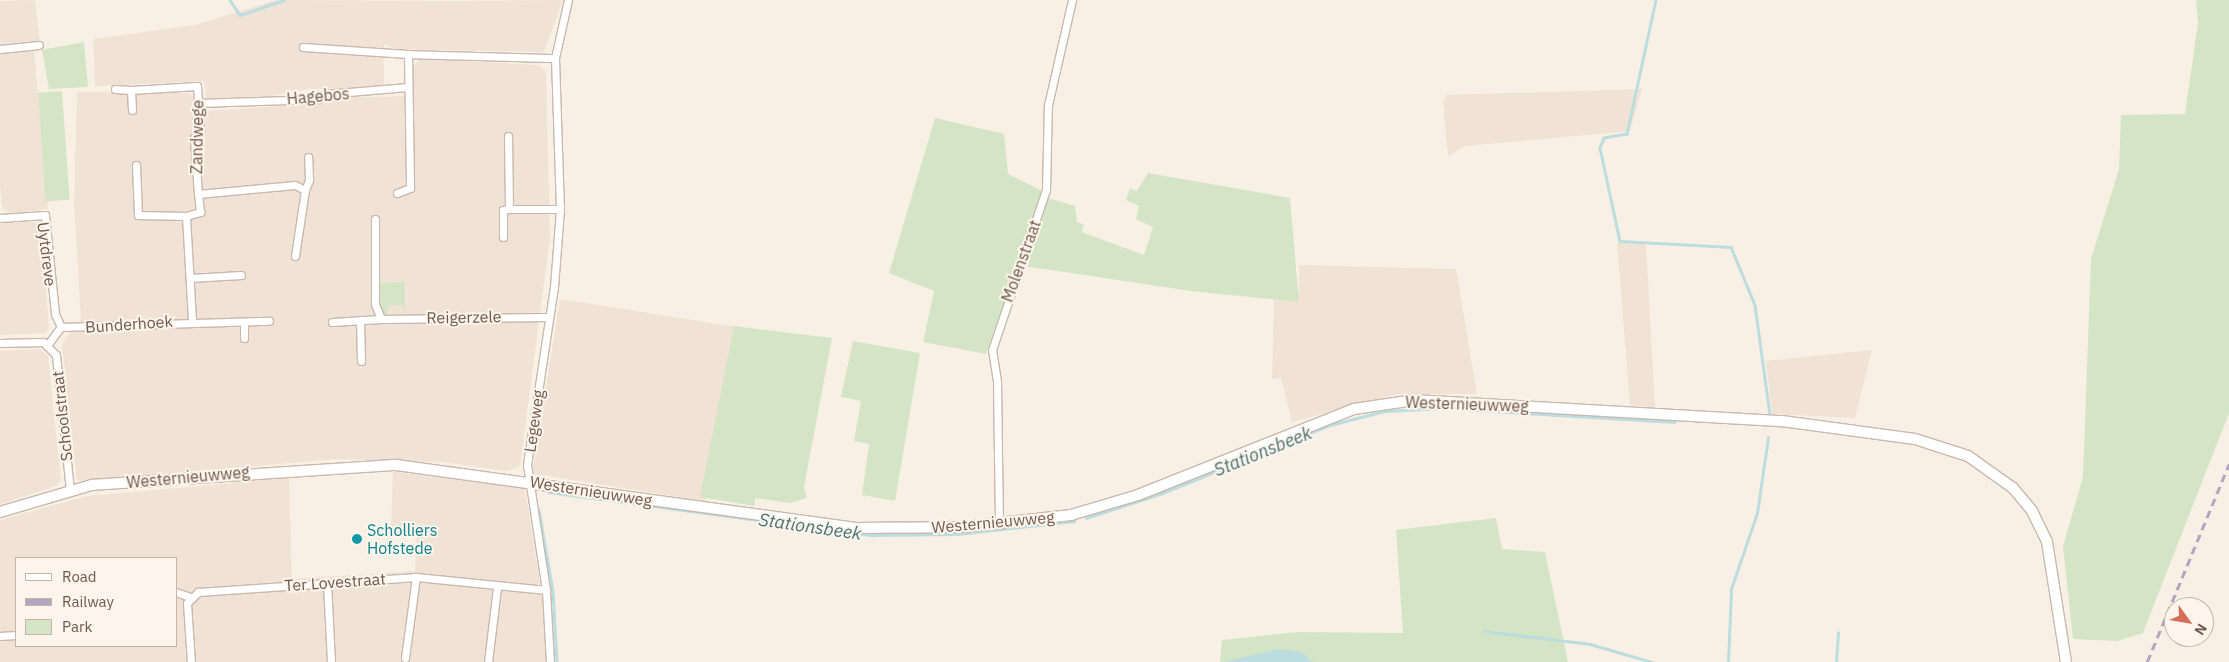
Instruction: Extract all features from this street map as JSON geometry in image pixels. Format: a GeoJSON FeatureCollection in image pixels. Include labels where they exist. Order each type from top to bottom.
{"type":"FeatureCollection","features":[{"type":"Feature","properties":{"kind":"street","name":"Legeweg"},"geometry":{"type":"LineString","coordinates":[[550,662],[546,590],[529,481],[560,209],[555,58],[568,0]]}},
{"type":"Feature","properties":{"kind":"street","name":"Molenstraat"},"geometry":{"type":"LineString","coordinates":[[999,525],[997,381],[992,350],[1046,190],[1048,105],[1072,0]]}},
{"type":"Feature","properties":{"kind":"street"},"geometry":{"type":"LineString","coordinates":[[0,49],[38,45]]}},
{"type":"Feature","properties":{"kind":"street"},"geometry":{"type":"LineString","coordinates":[[303,47],[408,54],[555,58]]}},
{"type":"Feature","properties":{"kind":"street"},"geometry":{"type":"LineString","coordinates":[[398,193],[410,188],[408,54]]}},
{"type":"Feature","properties":{"kind":"street","name":"Zandwege"},"geometry":{"type":"LineString","coordinates":[[115,88],[131,90],[197,86],[200,131],[194,138],[200,212],[186,216]]}},
{"type":"Feature","properties":{"kind":"street","name":"Hagebos"},"geometry":{"type":"LineString","coordinates":[[198,103],[319,99],[325,94],[408,87]]}},
{"type":"Feature","properties":{"kind":"street"},"geometry":{"type":"LineString","coordinates":[[131,90],[132,110]]}},
{"type":"Feature","properties":{"kind":"street"},"geometry":{"type":"LineString","coordinates":[[508,136],[509,209]]}},
{"type":"Feature","properties":{"kind":"street"},"geometry":{"type":"LineString","coordinates":[[296,256],[304,190],[309,180],[308,157]]}},
{"type":"Feature","properties":{"kind":"street"},"geometry":{"type":"LineString","coordinates":[[136,165],[138,215],[186,216]]}},
{"type":"Feature","properties":{"kind":"street","name":"Zandwege"},"geometry":{"type":"LineString","coordinates":[[198,194],[295,186],[304,190]]}},
{"type":"Feature","properties":{"kind":"street"},"geometry":{"type":"LineString","coordinates":[[503,236],[503,210],[560,209]]}},
{"type":"Feature","properties":{"kind":"street","name":"Uytdreve"},"geometry":{"type":"LineString","coordinates":[[0,218],[46,215],[55,314],[63,328]]}},
{"type":"Feature","properties":{"kind":"street","name":"Bunderhoek"},"geometry":{"type":"LineString","coordinates":[[186,216],[192,320]]}},
{"type":"Feature","properties":{"kind":"street"},"geometry":{"type":"LineString","coordinates":[[375,219],[375,304],[381,319]]}},
{"type":"Feature","properties":{"kind":"street"},"geometry":{"type":"LineString","coordinates":[[190,278],[241,275]]}},
{"type":"Feature","properties":{"kind":"street","name":"Reigerzele"},"geometry":{"type":"LineString","coordinates":[[332,322],[381,319],[548,317]]}},
{"type":"Feature","properties":{"kind":"street","name":"Bunderhoek"},"geometry":{"type":"LineString","coordinates":[[63,328],[192,320],[199,325],[269,321]]}},
{"type":"Feature","properties":{"kind":"street"},"geometry":{"type":"LineString","coordinates":[[360,320],[362,361]]}},
{"type":"Feature","properties":{"kind":"street"},"geometry":{"type":"LineString","coordinates":[[244,322],[244,338]]}},
{"type":"Feature","properties":{"kind":"street"},"geometry":{"type":"LineString","coordinates":[[0,343],[48,344],[63,328]]}},
{"type":"Feature","properties":{"kind":"street","name":"Schoolstraat"},"geometry":{"type":"LineString","coordinates":[[48,344],[56,354],[70,490]]}},
{"type":"Feature","properties":{"kind":"street","name":"Westernieuwweg"},"geometry":{"type":"LineString","coordinates":[[0,512],[70,490],[342,465],[396,465],[529,481],[858,528],[999,525],[1071,515],[1138,495],[1297,428],[1354,408],[1414,400],[1855,428],[1968,456],[2013,488],[2032,511],[2047,542],[2066,662]]}},
{"type":"Feature","properties":{"kind":"street"},"geometry":{"type":"LineString","coordinates":[[405,658],[416,577]]}},
{"type":"Feature","properties":{"kind":"street","name":"Ter Lovestraat"},"geometry":{"type":"LineString","coordinates":[[190,597],[198,592],[416,577],[498,588],[546,590]]}},
{"type":"Feature","properties":{"kind":"street"},"geometry":{"type":"LineString","coordinates":[[327,583],[331,662]]}},
{"type":"Feature","properties":{"kind":"street"},"geometry":{"type":"LineString","coordinates":[[488,662],[498,588]]}},
{"type":"Feature","properties":{"kind":"street"},"geometry":{"type":"LineString","coordinates":[[178,593],[190,597],[191,662]]}},
{"type":"Feature","properties":{"kind":"street"},"geometry":{"type":"LineString","coordinates":[[0,636],[15,636]]}},
{"type":"Feature","properties":{"kind":"shaded area"},"geometry":{"type":"Polygon","coordinates":[[[35,0],[40,41],[0,44],[0,1],[35,0]]]}},
{"type":"Feature","properties":{"kind":"shaded area"},"geometry":{"type":"Polygon","coordinates":[[[276,0],[563,0],[544,52],[396,49],[384,44],[384,88],[310,89],[266,97],[206,98],[204,81],[95,86],[93,39],[195,25],[276,0]]]}},
{"type":"Feature","properties":{"kind":"shaded area"},"geometry":{"type":"Polygon","coordinates":[[[34,49],[48,209],[12,214],[2,209],[0,185],[0,52],[34,49]]]}},
{"type":"Feature","properties":{"kind":"shaded area"},"geometry":{"type":"Polygon","coordinates":[[[420,59],[539,65],[546,72],[550,238],[520,466],[507,471],[443,462],[338,459],[77,481],[62,344],[81,319],[74,205],[77,92],[189,93],[207,111],[326,103],[331,98],[414,96],[413,66],[420,59]]]}},
{"type":"Feature","properties":{"kind":"shaded area"},"geometry":{"type":"Polygon","coordinates":[[[1642,89],[1630,131],[1465,146],[1448,156],[1443,101],[1447,95],[1642,89]]]}},
{"type":"Feature","properties":{"kind":"shaded area"},"geometry":{"type":"Polygon","coordinates":[[[35,222],[41,226],[49,328],[46,333],[0,335],[0,223],[35,222]]]}},
{"type":"Feature","properties":{"kind":"shaded area"},"geometry":{"type":"Polygon","coordinates":[[[1617,243],[1646,244],[1655,407],[1630,405],[1617,243]]]}},
{"type":"Feature","properties":{"kind":"shaded area"},"geometry":{"type":"Polygon","coordinates":[[[1299,265],[1456,269],[1477,394],[1397,394],[1292,422],[1281,378],[1272,379],[1274,298],[1299,302],[1299,265]]]}},
{"type":"Feature","properties":{"kind":"shaded area"},"geometry":{"type":"Polygon","coordinates":[[[560,299],[734,327],[706,501],[532,474],[560,299]]]}},
{"type":"Feature","properties":{"kind":"shaded area"},"geometry":{"type":"Polygon","coordinates":[[[40,349],[48,356],[61,480],[56,486],[0,504],[0,351],[40,349]]]}},
{"type":"Feature","properties":{"kind":"shaded area"},"geometry":{"type":"Polygon","coordinates":[[[1872,350],[1855,418],[1772,414],[1766,361],[1872,350]]]}},
{"type":"Feature","properties":{"kind":"shaded area"},"geometry":{"type":"Polygon","coordinates":[[[393,472],[525,488],[543,603],[547,662],[0,662],[0,640],[15,640],[15,647],[178,647],[178,557],[15,557],[15,632],[0,632],[0,520],[87,496],[289,478],[292,579],[415,571],[417,534],[391,530],[393,472]]]}},
{"type":"Feature","properties":{"kind":"green space"},"geometry":{"type":"Polygon","coordinates":[[[2196,0],[2229,0],[2229,413],[2143,633],[2117,641],[2073,639],[2063,546],[2083,477],[2091,259],[2119,169],[2121,115],[2185,114],[2198,23],[2196,0]]]}},
{"type":"Feature","properties":{"kind":"green space"},"geometry":{"type":"Polygon","coordinates":[[[84,42],[88,87],[49,89],[42,50],[84,42]]]}},
{"type":"Feature","properties":{"kind":"green space"},"geometry":{"type":"Polygon","coordinates":[[[62,91],[70,200],[46,201],[38,93],[62,91]]]}},
{"type":"Feature","properties":{"kind":"green space"},"geometry":{"type":"Polygon","coordinates":[[[935,118],[1004,134],[1008,174],[1042,191],[986,354],[923,342],[934,291],[889,273],[935,118]]]}},
{"type":"Feature","properties":{"kind":"green space"},"geometry":{"type":"Polygon","coordinates":[[[1148,173],[1290,198],[1299,302],[1191,291],[1024,266],[1048,198],[1075,206],[1077,222],[1084,225],[1082,232],[1144,255],[1153,227],[1136,219],[1139,206],[1126,200],[1130,188],[1137,191],[1148,173]]]}},
{"type":"Feature","properties":{"kind":"green space"},"geometry":{"type":"Polygon","coordinates":[[[405,282],[405,315],[403,305],[388,305],[387,315],[383,314],[379,308],[379,283],[405,282]]]}},
{"type":"Feature","properties":{"kind":"green space"},"geometry":{"type":"Polygon","coordinates":[[[734,326],[832,338],[804,487],[807,498],[790,503],[755,498],[755,506],[700,497],[734,326]]]}},
{"type":"Feature","properties":{"kind":"green space"},"geometry":{"type":"Polygon","coordinates":[[[853,341],[920,353],[895,501],[862,495],[869,444],[854,441],[861,401],[841,397],[853,341]]]}},
{"type":"Feature","properties":{"kind":"green space"},"geometry":{"type":"Polygon","coordinates":[[[1496,518],[1502,549],[1545,552],[1568,662],[1220,662],[1222,640],[1297,632],[1403,633],[1396,530],[1496,518]]]}},
{"type":"Feature","properties":{"kind":"water"},"geometry":{"type":"Polygon","coordinates":[[[1278,649],[1301,652],[1313,662],[1224,662],[1278,649]]]}},
{"type":"Feature","properties":{"kind":"waterway"},"geometry":{"type":"LineString","coordinates":[[230,0],[240,15],[284,0]]}},
{"type":"Feature","properties":{"kind":"waterway"},"geometry":{"type":"LineString","coordinates":[[1656,0],[1627,134],[1604,138],[1600,148],[1620,241],[1731,247],[1755,305],[1770,415]]}},
{"type":"Feature","properties":{"kind":"waterway","name":"Stationsbeek"},"geometry":{"type":"LineString","coordinates":[[1086,518],[1163,493],[1330,425],[1385,411],[1445,408]]}},
{"type":"Feature","properties":{"kind":"waterway","name":"Stationsbeek"},"geometry":{"type":"LineString","coordinates":[[1457,409],[1675,422]]}},
{"type":"Feature","properties":{"kind":"waterway"},"geometry":{"type":"LineString","coordinates":[[1728,662],[1731,589],[1757,513],[1768,438]]}},
{"type":"Feature","properties":{"kind":"waterway","name":"Stationsbeek"},"geometry":{"type":"LineString","coordinates":[[548,492],[872,535],[958,534],[1074,521]]}},
{"type":"Feature","properties":{"kind":"waterway","name":"Stationsbeek"},"geometry":{"type":"LineString","coordinates":[[539,510],[553,591],[557,662]]}},
{"type":"Feature","properties":{"kind":"waterway"},"geometry":{"type":"LineString","coordinates":[[1484,631],[1590,644],[1652,662]]}},
{"type":"Feature","properties":{"kind":"waterway"},"geometry":{"type":"LineString","coordinates":[[1836,662],[1838,633]]}},
{"type":"Feature","properties":{"kind":"railway"},"geometry":{"type":"LineString","coordinates":[[2147,662],[2229,464]]}},
{"type":"Feature","properties":{"kind":"place","name":"Scholliers Hofstede"},"geometry":{"type":"Point","coordinates":[357,539]}}]}
